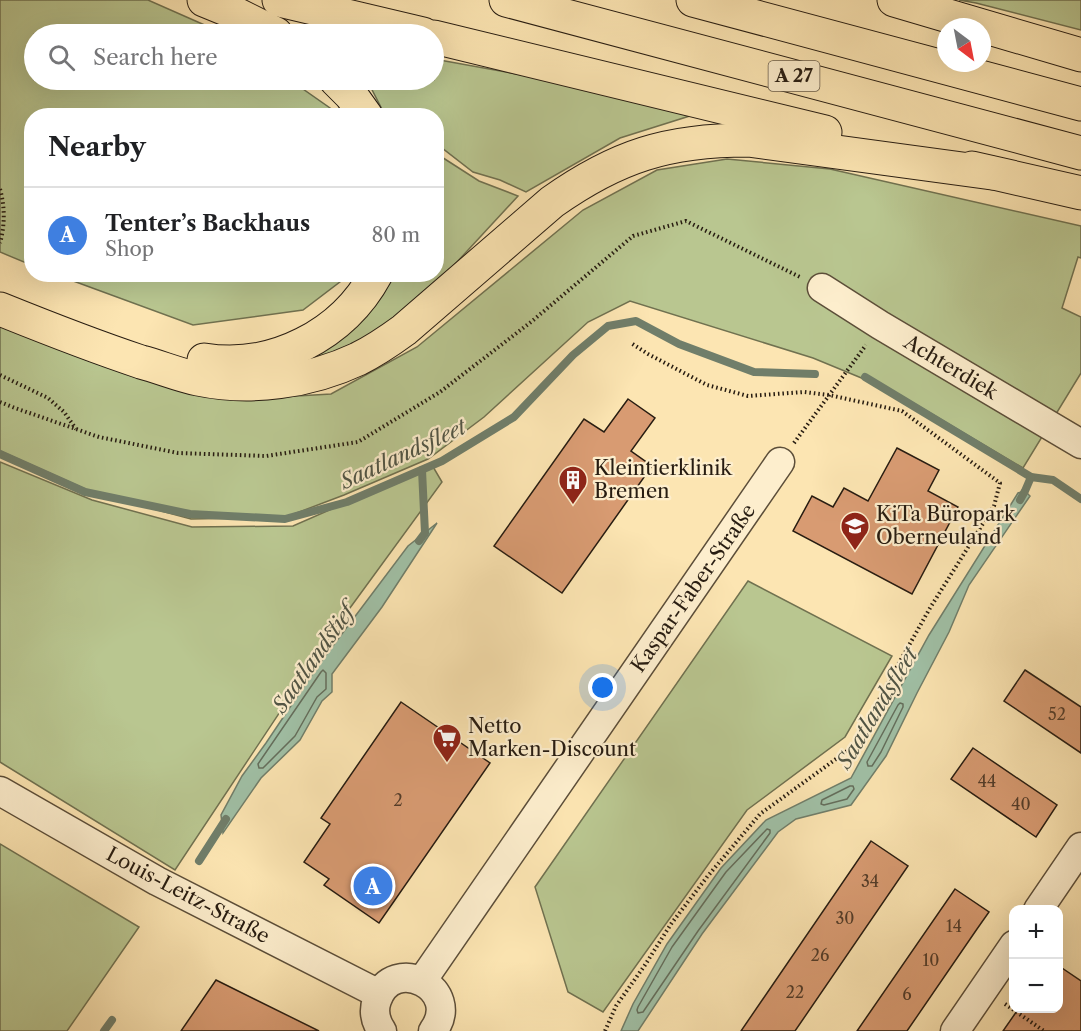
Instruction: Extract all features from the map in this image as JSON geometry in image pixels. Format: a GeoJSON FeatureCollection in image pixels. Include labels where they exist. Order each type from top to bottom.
{"type":"FeatureCollection","features":[{"type":"Feature","properties":{"kind":"highway"},"geometry":{"type":"LineString","coordinates":[[204,0],[256,24]]}},
{"type":"Feature","properties":{"kind":"highway"},"geometry":{"type":"LineString","coordinates":[[279,0],[381,24]]}},
{"type":"Feature","properties":{"kind":"highway","name":"A 27"},"geometry":{"type":"LineString","coordinates":[[506,0],[1081,153]]}},
{"type":"Feature","properties":{"kind":"highway","name":"A 27"},"geometry":{"type":"LineString","coordinates":[[693,0],[1081,104]]}},
{"type":"Feature","properties":{"kind":"highway"},"geometry":{"type":"LineString","coordinates":[[894,0],[1081,55]]}},
{"type":"Feature","properties":{"kind":"highway"},"geometry":{"type":"LineString","coordinates":[[444,39],[1081,193]]}},
{"type":"Feature","properties":{"kind":"highway"},"geometry":{"type":"LineString","coordinates":[[346,90],[360,108]]}},
{"type":"Feature","properties":{"kind":"highway"},"geometry":{"type":"LineString","coordinates":[[0,309],[100,349],[196,379],[243,384],[280,382],[333,370],[382,346],[404,330],[560,196],[602,170],[658,149],[717,140],[748,140],[992,172]]}},
{"type":"Feature","properties":{"kind":"highway"},"geometry":{"type":"LineString","coordinates":[[0,286],[182,355],[213,362],[238,362],[262,359],[309,342],[345,316],[360,300],[371,282]]}},
{"type":"Feature","properties":{"kind":"street","name":"Achterdiek"},"geometry":{"type":"LineString","coordinates":[[822,288],[1081,444]]}},
{"type":"Feature","properties":{"kind":"street","name":"Kaspar-Faber-Straße"},"geometry":{"type":"LineString","coordinates":[[422,981],[780,462]]}},
{"type":"Feature","properties":{"kind":"street","name":"Louis-Leitz-Straße"},"geometry":{"type":"LineString","coordinates":[[0,791],[157,881],[379,994]]}},
{"type":"Feature","properties":{"kind":"street"},"geometry":{"type":"LineString","coordinates":[[1041,905],[1081,847]]}},
{"type":"Feature","properties":{"kind":"street"},"geometry":{"type":"LineString","coordinates":[[955,1031],[1009,952]]}},
{"type":"Feature","properties":{"kind":"street"},"geometry":{"type":"LineString","coordinates":[[382,1031],[375,1018],[375,1006],[379,994],[386,985],[397,979],[409,977],[422,981],[432,988],[439,999],[441,1012],[439,1029]]}},
{"type":"Feature","properties":{"kind":"path"},"geometry":{"type":"LineString","coordinates":[[0,189],[4,203],[3,234],[0,243]]}},
{"type":"Feature","properties":{"kind":"path"},"geometry":{"type":"LineString","coordinates":[[0,402],[99,437],[178,453],[266,456],[358,442],[440,392],[531,322],[633,236],[686,221],[822,288]]}},
{"type":"Feature","properties":{"kind":"path"},"geometry":{"type":"LineString","coordinates":[[780,462],[880,325]]}},
{"type":"Feature","properties":{"kind":"path"},"geometry":{"type":"LineString","coordinates":[[605,1031],[616,1006],[671,924],[760,814],[854,746],[930,608],[994,506],[1000,483],[902,411],[829,395],[804,392],[748,396],[707,385],[631,343]]}},
{"type":"Feature","properties":{"kind":"path"},"geometry":{"type":"LineString","coordinates":[[0,375],[48,398],[64,412],[77,430]]}},
{"type":"Feature","properties":{"kind":"path"},"geometry":{"type":"LineString","coordinates":[[983,989],[1044,1031]]}},
{"type":"Feature","properties":{"kind":"shaded area"},"geometry":{"type":"Polygon","coordinates":[[[0,0],[148,0],[202,24],[24,24],[24,90],[304,90],[330,108],[24,108],[24,262],[0,252],[0,0]]]}},
{"type":"Feature","properties":{"kind":"shaded area"},"geometry":{"type":"Polygon","coordinates":[[[959,0],[1081,0],[1081,30],[976,3],[959,0]]]}},
{"type":"Feature","properties":{"kind":"shaded area"},"geometry":{"type":"Polygon","coordinates":[[[444,61],[594,88],[696,114],[620,138],[526,192],[500,180],[473,172],[444,149],[444,108],[381,108],[372,90],[444,90],[444,61]]]}},
{"type":"Feature","properties":{"kind":"shaded area"},"geometry":{"type":"Polygon","coordinates":[[[444,158],[479,181],[518,196],[444,276],[444,158]]]}},
{"type":"Feature","properties":{"kind":"shaded area"},"geometry":{"type":"Polygon","coordinates":[[[727,159],[830,169],[1081,226],[1081,258],[1078,257],[1062,308],[1081,317],[1081,373],[1023,468],[893,391],[813,358],[630,301],[588,322],[484,417],[428,459],[286,517],[191,519],[94,493],[0,451],[0,321],[244,399],[331,394],[417,347],[583,210],[657,170],[727,159]]]}},
{"type":"Feature","properties":{"kind":"shaded area"},"geometry":{"type":"Polygon","coordinates":[[[76,282],[340,282],[303,310],[193,325],[76,282]]]}},
{"type":"Feature","properties":{"kind":"shaded area"},"geometry":{"type":"Polygon","coordinates":[[[382,282],[438,282],[383,327],[354,345],[315,361],[278,367],[382,282]]]}},
{"type":"Feature","properties":{"kind":"shaded area"},"geometry":{"type":"Polygon","coordinates":[[[0,462],[92,500],[192,527],[293,526],[432,465],[442,482],[339,623],[175,870],[0,762],[0,462]]]}},
{"type":"Feature","properties":{"kind":"shaded area"},"geometry":{"type":"Polygon","coordinates":[[[748,581],[892,656],[845,737],[747,810],[603,1012],[568,992],[535,887],[748,581]]]}},
{"type":"Feature","properties":{"kind":"shaded area"},"geometry":{"type":"Polygon","coordinates":[[[0,844],[139,927],[67,1031],[0,1031],[0,844]]]}},
{"type":"Feature","properties":{"kind":"water"},"geometry":{"type":"Polygon","coordinates":[[[1025,491],[1030,496],[969,585],[949,632],[886,756],[851,805],[796,819],[778,832],[702,934],[638,1031],[621,1031],[633,1004],[667,944],[721,868],[766,820],[851,778],[929,635],[1018,493],[1025,491]]]}},
{"type":"Feature","properties":{"kind":"water"},"geometry":{"type":"Polygon","coordinates":[[[437,523],[382,607],[332,674],[332,692],[322,701],[300,740],[261,778],[223,833],[221,815],[242,776],[317,667],[408,546],[437,523]]]}},
{"type":"Feature","properties":{"kind":"building","name":"Kleintierklinik Bremen"},"geometry":{"type":"Polygon","coordinates":[[[628,399],[655,418],[631,451],[652,466],[562,593],[494,546],[584,419],[604,432],[628,399]]]}},
{"type":"Feature","properties":{"kind":"building"},"geometry":{"type":"Polygon","coordinates":[[[897,448],[939,470],[928,491],[958,507],[912,594],[793,531],[812,496],[833,507],[844,488],[868,501],[897,448]]]}},
{"type":"Feature","properties":{"kind":"building"},"geometry":{"type":"Polygon","coordinates":[[[1025,670],[1081,707],[1081,753],[1004,701],[1025,670]]]}},
{"type":"Feature","properties":{"kind":"building"},"geometry":{"type":"Polygon","coordinates":[[[401,702],[490,763],[379,923],[324,885],[329,879],[304,862],[330,824],[321,818],[401,702]]]}},
{"type":"Feature","properties":{"kind":"building"},"geometry":{"type":"Polygon","coordinates":[[[973,748],[1057,805],[1036,837],[951,779],[973,748]]]}},
{"type":"Feature","properties":{"kind":"building"},"geometry":{"type":"Polygon","coordinates":[[[871,841],[908,866],[795,1031],[741,1031],[871,841]]]}},
{"type":"Feature","properties":{"kind":"building"},"geometry":{"type":"Polygon","coordinates":[[[955,889],[989,912],[907,1031],[857,1031],[955,889]]]}},
{"type":"Feature","properties":{"kind":"building"},"geometry":{"type":"Polygon","coordinates":[[[1063,969],[1081,981],[1081,1031],[1003,1031],[1016,1013],[1063,1013],[1063,969]]]}},
{"type":"Feature","properties":{"kind":"building"},"geometry":{"type":"Polygon","coordinates":[[[216,980],[319,1031],[181,1031],[216,980]]]}},
{"type":"Feature","properties":{"kind":"waterway","name":"Saatlandsfleet"},"geometry":{"type":"LineString","coordinates":[[0,454],[85,492],[190,514],[285,519],[347,502],[442,461],[514,417],[573,355],[608,326],[636,321],[679,344],[754,372],[815,374]]}},
{"type":"Feature","properties":{"kind":"waterway","name":"Saatlandsfleet"},"geometry":{"type":"LineString","coordinates":[[865,377],[1031,477],[1053,480],[1081,499]]}},
{"type":"Feature","properties":{"kind":"waterway","name":"Saatlandstief"},"geometry":{"type":"LineString","coordinates":[[419,541],[425,533],[422,470]]}},
{"type":"Feature","properties":{"kind":"waterway","name":"Saatlandsfleet"},"geometry":{"type":"LineString","coordinates":[[1020,500],[1031,477]]}},
{"type":"Feature","properties":{"kind":"waterway","name":"Saatlandstief"},"geometry":{"type":"LineString","coordinates":[[199,861],[226,819]]}},
{"type":"Feature","properties":{"kind":"waterway","name":"Saatlandstief"},"geometry":{"type":"LineString","coordinates":[[104,1031],[112,1020]]}},
{"type":"Feature","properties":{"kind":"place","name":"Kleintierklinik Bremen"},"geometry":{"type":"Point","coordinates":[573,506]}},
{"type":"Feature","properties":{"kind":"place","name":"KiTa Büropark Oberneuland"},"geometry":{"type":"Point","coordinates":[855,552]}},
{"type":"Feature","properties":{"kind":"place","name":"Netto Marken-Discount"},"geometry":{"type":"Point","coordinates":[447,764]}},
{"type":"Feature","properties":{"kind":"place","name":"Tenter’s Backhaus"},"geometry":{"type":"Point","coordinates":[373,886]}}]}
